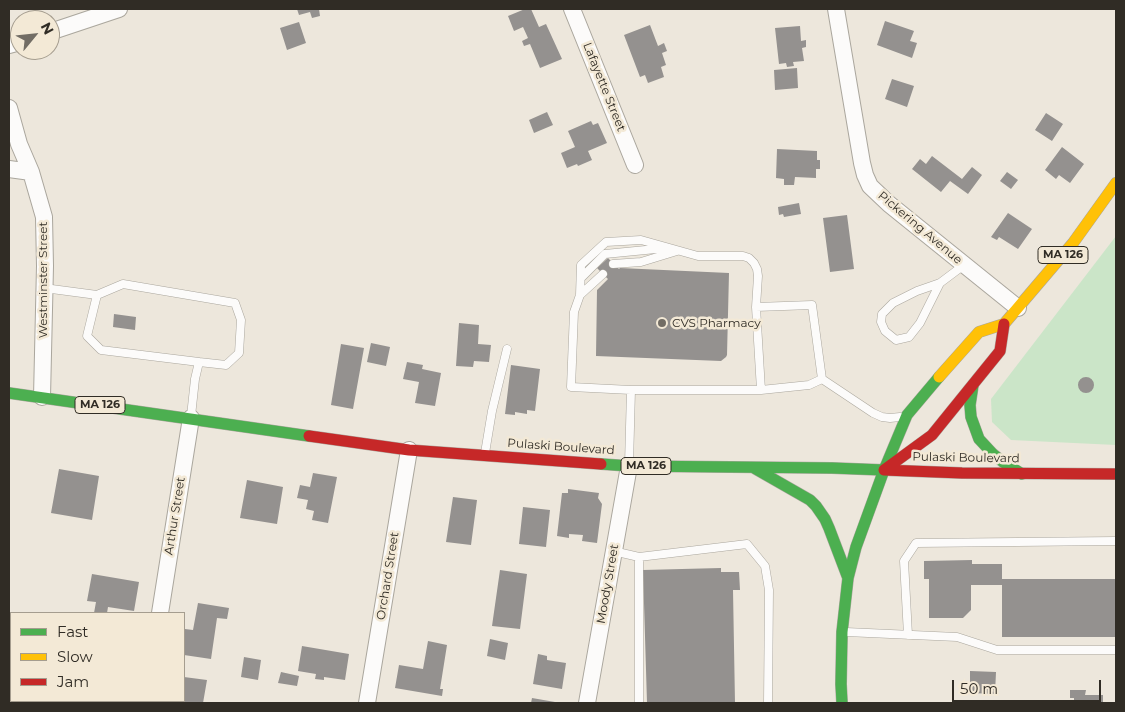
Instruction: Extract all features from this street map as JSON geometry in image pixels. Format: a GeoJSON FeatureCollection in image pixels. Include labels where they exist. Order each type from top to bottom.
{"type":"FeatureCollection","features":[{"type":"Feature","properties":{"kind":"main road","name":"MA 126"},"geometry":{"type":"LineString","coordinates":[[1004,324],[1073,243],[1116,183]]}},
{"type":"Feature","properties":{"kind":"main road"},"geometry":{"type":"LineString","coordinates":[[842,703],[842,632],[848,578],[858,542],[884,470],[907,415],[979,332],[1004,324],[1000,350],[932,435],[884,470]]}},
{"type":"Feature","properties":{"kind":"main road"},"geometry":{"type":"LineString","coordinates":[[973,385],[970,404],[971,417],[980,439],[992,454],[1022,474]]}},
{"type":"Feature","properties":{"kind":"main road","name":"Pulaski Boulevard"},"geometry":{"type":"LineString","coordinates":[[9,393],[410,450],[629,466],[752,467],[1022,474],[1116,474]]}},
{"type":"Feature","properties":{"kind":"main road"},"geometry":{"type":"LineString","coordinates":[[752,467],[795,490],[816,506],[825,519],[848,578]]}},
{"type":"Feature","properties":{"kind":"street"},"geometry":{"type":"LineString","coordinates":[[60,29],[119,9]]}},
{"type":"Feature","properties":{"kind":"street","name":"Lafayette Street"},"geometry":{"type":"LineString","coordinates":[[572,9],[635,165]]}},
{"type":"Feature","properties":{"kind":"street","name":"Pickering Avenue"},"geometry":{"type":"LineString","coordinates":[[836,9],[862,163],[870,186],[889,204],[1018,308]]}},
{"type":"Feature","properties":{"kind":"street","name":"Westminster Street"},"geometry":{"type":"LineString","coordinates":[[9,108],[44,217],[42,397]]}},
{"type":"Feature","properties":{"kind":"street"},"geometry":{"type":"LineString","coordinates":[[9,169],[30,172]]}},
{"type":"Feature","properties":{"kind":"street","name":"Arthur Street"},"geometry":{"type":"LineString","coordinates":[[160,612],[191,418]]}},
{"type":"Feature","properties":{"kind":"street","name":"Orchard Street"},"geometry":{"type":"LineString","coordinates":[[368,703],[410,450]]}},
{"type":"Feature","properties":{"kind":"street","name":"Moody Street"},"geometry":{"type":"LineString","coordinates":[[587,703],[629,466]]}},
{"type":"Feature","properties":{"kind":"lane"},"geometry":{"type":"LineString","coordinates":[[761,390],[756,307],[758,276],[754,263],[749,258],[743,256],[698,256],[641,240],[606,242],[581,265],[580,295],[574,312],[571,387],[631,390],[761,390],[809,385],[822,379]]}},
{"type":"Feature","properties":{"kind":"lane"},"geometry":{"type":"LineString","coordinates":[[580,278],[605,254],[670,248]]}},
{"type":"Feature","properties":{"kind":"lane"},"geometry":{"type":"LineString","coordinates":[[614,264],[641,262],[679,250]]}},
{"type":"Feature","properties":{"kind":"lane"},"geometry":{"type":"LineString","coordinates":[[940,283],[920,323],[909,337],[896,340],[885,331],[881,322],[882,314],[893,303],[917,291],[940,283],[964,265]]}},
{"type":"Feature","properties":{"kind":"lane"},"geometry":{"type":"LineString","coordinates":[[580,295],[603,274]]}},
{"type":"Feature","properties":{"kind":"lane"},"geometry":{"type":"LineString","coordinates":[[44,288],[97,294],[123,284],[234,303],[242,320],[239,353],[226,365],[101,350],[87,336],[97,294]]}},
{"type":"Feature","properties":{"kind":"lane"},"geometry":{"type":"LineString","coordinates":[[756,307],[812,304],[822,379],[882,417],[899,418],[907,415]]}},
{"type":"Feature","properties":{"kind":"lane"},"geometry":{"type":"LineString","coordinates":[[484,455],[492,411],[507,349]]}},
{"type":"Feature","properties":{"kind":"lane"},"geometry":{"type":"LineString","coordinates":[[191,418],[199,362]]}},
{"type":"Feature","properties":{"kind":"lane"},"geometry":{"type":"LineString","coordinates":[[629,466],[631,390]]}},
{"type":"Feature","properties":{"kind":"lane"},"geometry":{"type":"LineString","coordinates":[[908,635],[904,561],[916,543],[1116,541]]}},
{"type":"Feature","properties":{"kind":"lane"},"geometry":{"type":"LineString","coordinates":[[614,551],[639,556],[747,544],[765,566],[769,590],[768,703]]}},
{"type":"Feature","properties":{"kind":"lane"},"geometry":{"type":"LineString","coordinates":[[639,556],[639,703]]}},
{"type":"Feature","properties":{"kind":"lane"},"geometry":{"type":"LineString","coordinates":[[842,632],[957,638],[997,650],[1116,650]]}},
{"type":"Feature","properties":{"kind":"green space"},"geometry":{"type":"Polygon","coordinates":[[[1116,236],[1116,445],[1011,440],[992,422],[991,399],[1116,236]]]}},
{"type":"Feature","properties":{"kind":"building"},"geometry":{"type":"Polygon","coordinates":[[[297,9],[319,9],[320,16],[312,18],[310,12],[299,15],[297,9]]]}},
{"type":"Feature","properties":{"kind":"building"},"geometry":{"type":"Polygon","coordinates":[[[525,9],[531,9],[539,27],[546,24],[562,59],[540,68],[530,44],[524,46],[522,41],[528,38],[523,27],[514,31],[508,16],[525,9]]]}},
{"type":"Feature","properties":{"kind":"building"},"geometry":{"type":"Polygon","coordinates":[[[885,21],[914,31],[910,41],[917,43],[912,58],[877,45],[885,21]]]}},
{"type":"Feature","properties":{"kind":"building"},"geometry":{"type":"Polygon","coordinates":[[[299,22],[306,43],[287,50],[280,28],[299,22]]]}},
{"type":"Feature","properties":{"kind":"building"},"geometry":{"type":"Polygon","coordinates":[[[650,25],[658,46],[664,43],[667,51],[662,53],[666,65],[661,67],[664,77],[648,83],[645,75],[640,77],[624,35],[650,25]]]}},
{"type":"Feature","properties":{"kind":"building"},"geometry":{"type":"Polygon","coordinates":[[[800,26],[801,41],[806,40],[806,47],[802,48],[804,61],[793,62],[794,66],[787,67],[786,63],[779,64],[775,28],[800,26]]]}},
{"type":"Feature","properties":{"kind":"building"},"geometry":{"type":"Polygon","coordinates":[[[797,68],[798,88],[775,90],[774,70],[797,68]]]}},
{"type":"Feature","properties":{"kind":"building"},"geometry":{"type":"Polygon","coordinates":[[[892,79],[914,86],[907,107],[885,99],[892,79]]]}},
{"type":"Feature","properties":{"kind":"building"},"geometry":{"type":"Polygon","coordinates":[[[547,112],[553,125],[534,133],[529,120],[547,112]]]}},
{"type":"Feature","properties":{"kind":"building"},"geometry":{"type":"Polygon","coordinates":[[[1046,113],[1063,124],[1052,141],[1035,130],[1046,113]]]}},
{"type":"Feature","properties":{"kind":"building"},"geometry":{"type":"Polygon","coordinates":[[[591,121],[593,125],[598,123],[607,143],[588,151],[592,160],[567,168],[561,153],[575,147],[568,131],[591,121]]]}},
{"type":"Feature","properties":{"kind":"building"},"geometry":{"type":"Polygon","coordinates":[[[1062,147],[1084,164],[1070,183],[1059,175],[1056,179],[1045,170],[1062,147]]]}},
{"type":"Feature","properties":{"kind":"building"},"geometry":{"type":"Polygon","coordinates":[[[777,149],[817,151],[820,169],[816,169],[816,178],[795,177],[794,185],[784,185],[784,179],[776,178],[777,149]]]}},
{"type":"Feature","properties":{"kind":"building"},"geometry":{"type":"Polygon","coordinates":[[[932,156],[962,179],[972,167],[982,175],[968,194],[950,181],[941,192],[912,169],[920,159],[926,164],[932,156]]]}},
{"type":"Feature","properties":{"kind":"building"},"geometry":{"type":"Polygon","coordinates":[[[1007,172],[1018,180],[1011,189],[1000,181],[1007,172]]]}},
{"type":"Feature","properties":{"kind":"building"},"geometry":{"type":"Polygon","coordinates":[[[799,203],[801,214],[784,217],[783,214],[779,215],[778,207],[799,203]]]}},
{"type":"Feature","properties":{"kind":"building"},"geometry":{"type":"Polygon","coordinates":[[[1008,213],[1032,229],[1018,249],[999,237],[997,240],[991,237],[1008,213]]]}},
{"type":"Feature","properties":{"kind":"building"},"geometry":{"type":"Polygon","coordinates":[[[847,215],[854,269],[830,272],[823,218],[847,215]]]}},
{"type":"Feature","properties":{"kind":"building","name":"CVS Pharmacy"},"geometry":{"type":"Polygon","coordinates":[[[608,258],[619,269],[729,273],[726,357],[721,361],[596,356],[597,290],[608,279],[597,268],[608,258]]]}},
{"type":"Feature","properties":{"kind":"building"},"geometry":{"type":"Polygon","coordinates":[[[114,314],[136,317],[135,330],[113,327],[114,314]]]}},
{"type":"Feature","properties":{"kind":"building"},"geometry":{"type":"Polygon","coordinates":[[[459,323],[479,325],[478,344],[491,345],[489,362],[474,361],[473,367],[456,366],[459,323]]]}},
{"type":"Feature","properties":{"kind":"building"},"geometry":{"type":"Polygon","coordinates":[[[371,343],[390,347],[386,366],[367,362],[371,343]]]}},
{"type":"Feature","properties":{"kind":"building"},"geometry":{"type":"Polygon","coordinates":[[[341,344],[364,348],[353,409],[331,405],[341,344]]]}},
{"type":"Feature","properties":{"kind":"building"},"geometry":{"type":"Polygon","coordinates":[[[407,362],[423,365],[422,369],[441,373],[435,406],[415,403],[419,382],[403,379],[407,362]]]}},
{"type":"Feature","properties":{"kind":"building"},"geometry":{"type":"Polygon","coordinates":[[[511,365],[540,369],[535,411],[527,410],[527,414],[515,412],[515,415],[505,414],[511,365]]]}},
{"type":"Feature","properties":{"kind":"building"},"geometry":{"type":"Polygon","coordinates":[[[1086,377],[1094,385],[1086,393],[1078,385],[1086,377]]]}},
{"type":"Feature","properties":{"kind":"building"},"geometry":{"type":"Polygon","coordinates":[[[59,469],[99,476],[92,520],[51,513],[59,469]]]}},
{"type":"Feature","properties":{"kind":"building"},"geometry":{"type":"Polygon","coordinates":[[[313,473],[337,477],[328,523],[312,520],[314,511],[306,509],[308,500],[297,498],[300,485],[310,487],[313,473]]]}},
{"type":"Feature","properties":{"kind":"building"},"geometry":{"type":"Polygon","coordinates":[[[247,480],[283,487],[277,524],[240,518],[247,480]]]}},
{"type":"Feature","properties":{"kind":"building"},"geometry":{"type":"Polygon","coordinates":[[[568,489],[599,493],[598,498],[602,504],[597,543],[582,541],[583,535],[569,534],[569,538],[557,536],[562,493],[568,493],[568,489]]]}},
{"type":"Feature","properties":{"kind":"building"},"geometry":{"type":"Polygon","coordinates":[[[453,497],[477,500],[471,545],[446,542],[453,497]]]}},
{"type":"Feature","properties":{"kind":"building"},"geometry":{"type":"Polygon","coordinates":[[[523,507],[550,510],[546,547],[519,544],[523,507]]]}},
{"type":"Feature","properties":{"kind":"building"},"geometry":{"type":"Polygon","coordinates":[[[972,560],[972,564],[1002,564],[1002,579],[1116,579],[1116,637],[1002,637],[1002,585],[971,585],[971,610],[963,618],[929,618],[929,579],[924,579],[924,561],[972,560]]]}},
{"type":"Feature","properties":{"kind":"building"},"geometry":{"type":"Polygon","coordinates":[[[721,568],[721,572],[739,572],[740,590],[733,590],[735,703],[647,703],[643,570],[721,568]]]}},
{"type":"Feature","properties":{"kind":"building"},"geometry":{"type":"Polygon","coordinates":[[[500,570],[527,574],[520,629],[492,626],[500,570]]]}},
{"type":"Feature","properties":{"kind":"building"},"geometry":{"type":"Polygon","coordinates":[[[92,574],[139,582],[134,611],[108,607],[107,612],[94,612],[96,602],[87,601],[92,574]]]}},
{"type":"Feature","properties":{"kind":"building"},"geometry":{"type":"Polygon","coordinates":[[[198,603],[229,608],[227,619],[217,618],[211,659],[185,655],[185,629],[193,630],[198,603]]]}},
{"type":"Feature","properties":{"kind":"building"},"geometry":{"type":"Polygon","coordinates":[[[490,639],[508,643],[505,660],[487,656],[490,639]]]}},
{"type":"Feature","properties":{"kind":"building"},"geometry":{"type":"Polygon","coordinates":[[[428,641],[447,645],[440,689],[443,689],[442,696],[395,688],[399,665],[423,669],[428,641]]]}},
{"type":"Feature","properties":{"kind":"building"},"geometry":{"type":"Polygon","coordinates":[[[302,646],[349,654],[345,680],[324,677],[324,680],[315,679],[316,674],[298,671],[302,646]]]}},
{"type":"Feature","properties":{"kind":"building"},"geometry":{"type":"Polygon","coordinates":[[[538,654],[547,656],[547,660],[566,663],[562,689],[533,684],[538,654]]]}},
{"type":"Feature","properties":{"kind":"building"},"geometry":{"type":"Polygon","coordinates":[[[244,657],[261,660],[258,680],[241,677],[244,657]]]}},
{"type":"Feature","properties":{"kind":"building"},"geometry":{"type":"Polygon","coordinates":[[[9,658],[10,692],[9,692],[9,658]]]}},
{"type":"Feature","properties":{"kind":"building"},"geometry":{"type":"Polygon","coordinates":[[[970,671],[996,672],[995,694],[970,693],[970,671]]]}},
{"type":"Feature","properties":{"kind":"building"},"geometry":{"type":"Polygon","coordinates":[[[281,672],[299,676],[297,686],[278,683],[281,672]]]}},
{"type":"Feature","properties":{"kind":"building"},"geometry":{"type":"Polygon","coordinates":[[[185,677],[207,680],[203,703],[169,702],[185,702],[185,677]]]}},
{"type":"Feature","properties":{"kind":"building"},"geometry":{"type":"Polygon","coordinates":[[[1070,690],[1086,690],[1085,695],[1103,695],[1103,703],[1074,703],[1074,698],[1070,698],[1070,690]]]}},
{"type":"Feature","properties":{"kind":"building"},"geometry":{"type":"Polygon","coordinates":[[[532,698],[555,702],[555,703],[531,703],[532,698]]]}},
{"type":"Feature","properties":{"kind":"building"},"geometry":{"type":"Polygon","coordinates":[[[76,702],[105,702],[105,703],[76,702]]]}},
{"type":"Feature","properties":{"kind":"traffic: fast"},"geometry":{"type":"LineString","coordinates":[[842,703],[842,632],[848,578],[856,547],[884,470],[907,415],[939,377]]}},
{"type":"Feature","properties":{"kind":"traffic: fast"},"geometry":{"type":"LineString","coordinates":[[973,385],[970,405],[971,417],[979,439],[993,454],[1022,474]]}},
{"type":"Feature","properties":{"kind":"traffic: fast"},"geometry":{"type":"LineString","coordinates":[[9,393],[309,436]]}},
{"type":"Feature","properties":{"kind":"traffic: fast"},"geometry":{"type":"LineString","coordinates":[[601,464],[884,470]]}},
{"type":"Feature","properties":{"kind":"traffic: fast"},"geometry":{"type":"LineString","coordinates":[[754,468],[810,500],[816,506],[825,519],[848,578]]}},
{"type":"Feature","properties":{"kind":"traffic: slow"},"geometry":{"type":"LineString","coordinates":[[939,377],[979,332],[1004,324],[1073,243],[1116,183]]}},
{"type":"Feature","properties":{"kind":"traffic: jam"},"geometry":{"type":"LineString","coordinates":[[884,470],[932,435],[1000,351],[1004,324]]}},
{"type":"Feature","properties":{"kind":"traffic: jam"},"geometry":{"type":"LineString","coordinates":[[309,436],[409,450],[601,464]]}},
{"type":"Feature","properties":{"kind":"traffic: jam"},"geometry":{"type":"LineString","coordinates":[[884,470],[962,473],[1116,474]]}},
{"type":"Feature","properties":{"kind":"place","name":"CVS Pharmacy"},"geometry":{"type":"Point","coordinates":[662,323]}}]}
